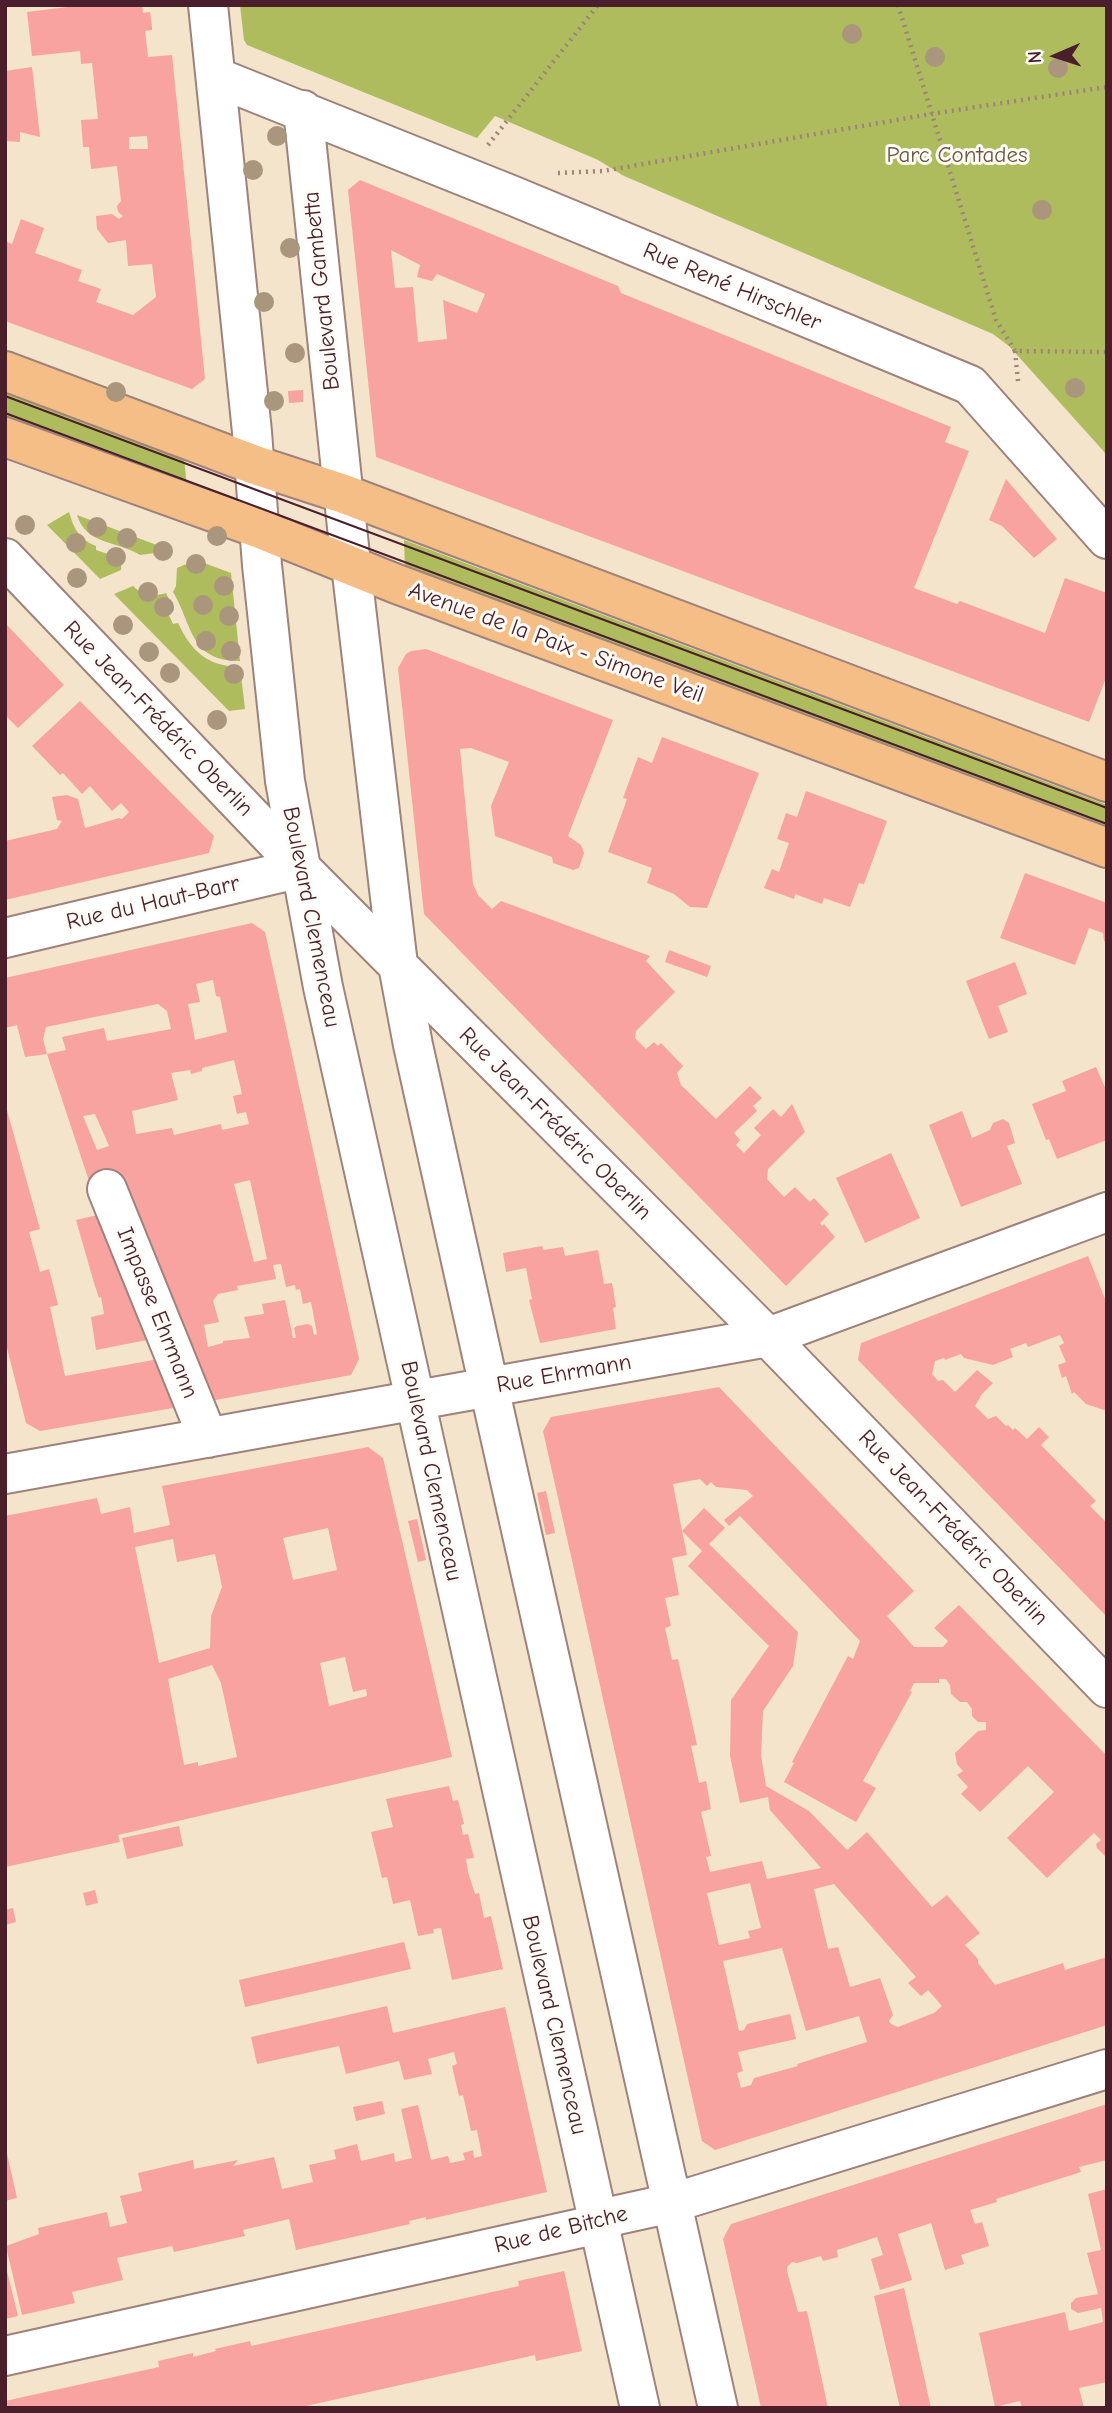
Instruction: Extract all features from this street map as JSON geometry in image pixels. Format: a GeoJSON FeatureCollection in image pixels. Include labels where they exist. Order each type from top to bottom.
{"type":"FeatureCollection","features":[{"type":"Feature","properties":{"kind":"main road"},"geometry":{"type":"LineString","coordinates":[[5,371],[255,465],[344,494],[1107,782]]}},
{"type":"Feature","properties":{"kind":"main road","name":"Avenue de la Paix - Simone Veil"},"geometry":{"type":"LineString","coordinates":[[5,437],[260,529],[1107,848]]}},
{"type":"Feature","properties":{"kind":"street"},"geometry":{"type":"LineString","coordinates":[[208,5],[260,529]]}},
{"type":"Feature","properties":{"kind":"street"},"geometry":{"type":"LineString","coordinates":[[216,77],[303,110]]}},
{"type":"Feature","properties":{"kind":"street","name":"Rue René Hirschler"},"geometry":{"type":"LineString","coordinates":[[303,110],[970,385],[1107,539]]}},
{"type":"Feature","properties":{"kind":"street","name":"Boulevard Gambetta"},"geometry":{"type":"LineString","coordinates":[[303,110],[351,565]]}},
{"type":"Feature","properties":{"kind":"street","name":"Boulevard Clemenceau"},"geometry":{"type":"LineString","coordinates":[[260,529],[285,781],[323,987],[640,2408]]}},
{"type":"Feature","properties":{"kind":"street","name":"Rue Jean-Frédéric Oberlin"},"geometry":{"type":"LineString","coordinates":[[5,558],[300,868],[768,1337],[1107,1688]]}},
{"type":"Feature","properties":{"kind":"street"},"geometry":{"type":"LineString","coordinates":[[351,565],[398,965],[413,1045],[718,2408]]}},
{"type":"Feature","properties":{"kind":"street","name":"Rue du Haut-Barr"},"geometry":{"type":"LineString","coordinates":[[5,938],[300,868]]}},
{"type":"Feature","properties":{"kind":"street","name":"Impasse Ehrmann"},"geometry":{"type":"LineString","coordinates":[[107,1189],[208,1438]]}},
{"type":"Feature","properties":{"kind":"street","name":"Rue Ehrmann"},"geometry":{"type":"LineString","coordinates":[[6,1471],[208,1438],[768,1337],[1107,1212]]}},
{"type":"Feature","properties":{"kind":"street","name":"Rue de Bitche"},"geometry":{"type":"LineString","coordinates":[[5,2356],[581,2228],[672,2203],[1107,2069]]}},
{"type":"Feature","properties":{"kind":"path"},"geometry":{"type":"LineString","coordinates":[[464,177],[598,5]]}},
{"type":"Feature","properties":{"kind":"path"},"geometry":{"type":"LineString","coordinates":[[898,5],[996,320],[1015,351],[1024,445]]}},
{"type":"Feature","properties":{"kind":"path"},"geometry":{"type":"LineString","coordinates":[[547,173],[603,171],[931,114],[1107,87]]}},
{"type":"Feature","properties":{"kind":"path"},"geometry":{"type":"LineString","coordinates":[[1015,351],[1107,352]]}},
{"type":"Feature","properties":{"kind":"green space","name":"Parc Contades"},"geometry":{"type":"Polygon","coordinates":[[[240,5],[1107,5],[1107,455],[1009,346],[993,334],[624,176],[598,160],[495,116],[477,138],[247,45],[240,5]]]}},
{"type":"Feature","properties":{"kind":"green space"},"geometry":{"type":"Polygon","coordinates":[[[5,390],[184,457],[187,488],[5,419],[5,390]]]}},
{"type":"Feature","properties":{"kind":"green space"},"geometry":{"type":"Polygon","coordinates":[[[69,512],[78,533],[96,546],[96,550],[108,554],[109,550],[122,553],[121,570],[100,579],[47,525],[69,512]]]}},
{"type":"Feature","properties":{"kind":"green space"},"geometry":{"type":"Polygon","coordinates":[[[77,515],[170,550],[162,555],[140,555],[95,537],[81,525],[77,515]]]}},
{"type":"Feature","properties":{"kind":"green space"},"geometry":{"type":"Polygon","coordinates":[[[404,540],[1107,805],[1107,830],[405,569],[404,540]]]}},
{"type":"Feature","properties":{"kind":"green space"},"geometry":{"type":"Polygon","coordinates":[[[196,560],[231,573],[240,661],[211,655],[202,648],[173,592],[177,568],[196,560]]]}},
{"type":"Feature","properties":{"kind":"green space"},"geometry":{"type":"Polygon","coordinates":[[[133,586],[148,595],[166,593],[174,610],[168,613],[173,624],[178,623],[189,642],[202,656],[218,664],[240,667],[245,709],[229,711],[114,594],[133,586]]]}},
{"type":"Feature","properties":{"kind":"building"},"geometry":{"type":"Polygon","coordinates":[[[83,5],[142,5],[143,13],[150,12],[152,27],[152,30],[145,31],[148,57],[172,55],[205,379],[192,389],[5,321],[5,241],[12,244],[21,219],[44,228],[35,253],[82,270],[78,281],[101,289],[96,302],[133,315],[156,297],[152,264],[128,266],[126,240],[108,243],[97,229],[96,216],[112,214],[119,219],[123,216],[118,212],[117,206],[121,201],[117,166],[91,169],[89,147],[83,147],[81,120],[98,119],[92,63],[81,64],[80,51],[32,56],[27,12],[83,5]],[[147,136],[129,137],[129,149],[148,149],[147,136]]]}},
{"type":"Feature","properties":{"kind":"building"},"geometry":{"type":"Polygon","coordinates":[[[32,67],[40,137],[20,132],[20,142],[6,141],[5,71],[32,67]]]}},
{"type":"Feature","properties":{"kind":"building"},"geometry":{"type":"Polygon","coordinates":[[[360,180],[618,286],[621,293],[951,427],[945,442],[969,451],[914,588],[957,604],[960,601],[1045,633],[1065,578],[1107,593],[1107,675],[1089,722],[376,457],[348,190],[360,180]],[[391,250],[395,288],[413,287],[418,342],[447,339],[443,300],[477,313],[485,294],[437,274],[432,281],[417,277],[420,265],[391,250]]]}},
{"type":"Feature","properties":{"kind":"building"},"geometry":{"type":"Polygon","coordinates":[[[303,390],[303,402],[289,403],[288,391],[303,390]]]}},
{"type":"Feature","properties":{"kind":"building"},"geometry":{"type":"Polygon","coordinates":[[[1006,479],[1057,539],[1034,558],[1002,526],[989,520],[1006,479]]]}},
{"type":"Feature","properties":{"kind":"building"},"geometry":{"type":"Polygon","coordinates":[[[5,623],[64,685],[18,728],[5,715],[5,623]]]}},
{"type":"Feature","properties":{"kind":"building"},"geometry":{"type":"Polygon","coordinates":[[[426,649],[613,720],[568,836],[581,845],[584,853],[579,868],[573,870],[553,863],[552,857],[495,836],[491,806],[509,762],[471,748],[460,749],[473,884],[478,895],[492,909],[501,901],[650,956],[646,961],[675,992],[636,1031],[635,1038],[646,1049],[654,1042],[658,1046],[661,1043],[683,1066],[677,1073],[681,1085],[716,1119],[750,1086],[762,1098],[753,1106],[757,1111],[734,1133],[740,1140],[736,1145],[744,1153],[761,1135],[754,1128],[773,1109],[781,1117],[792,1104],[805,1132],[768,1169],[767,1179],[784,1197],[795,1187],[810,1202],[814,1198],[829,1214],[820,1223],[835,1237],[786,1286],[424,914],[398,668],[406,654],[426,649]]]}},
{"type":"Feature","properties":{"kind":"building"},"geometry":{"type":"Polygon","coordinates":[[[80,701],[214,836],[209,853],[5,900],[5,841],[57,829],[62,821],[57,820],[52,797],[67,795],[78,799],[85,828],[122,819],[129,812],[121,803],[112,811],[90,786],[82,794],[32,746],[80,701]]]}},
{"type":"Feature","properties":{"kind":"building"},"geometry":{"type":"Polygon","coordinates":[[[662,737],[759,773],[707,908],[690,907],[674,894],[647,883],[652,868],[608,852],[627,799],[623,798],[638,757],[652,763],[662,737]]]}},
{"type":"Feature","properties":{"kind":"building"},"geometry":{"type":"Polygon","coordinates":[[[806,791],[887,821],[864,884],[859,883],[850,907],[824,898],[822,904],[795,894],[794,899],[764,888],[772,869],[779,872],[789,843],[777,839],[786,813],[797,817],[806,791]]]}},
{"type":"Feature","properties":{"kind":"building"},"geometry":{"type":"Polygon","coordinates":[[[1025,873],[1107,903],[1107,943],[1103,933],[1089,928],[1075,965],[1000,938],[1025,873]]]}},
{"type":"Feature","properties":{"kind":"building"},"geometry":{"type":"Polygon","coordinates":[[[252,923],[265,932],[359,1359],[351,1375],[210,1401],[91,1187],[47,1054],[25,1057],[17,1025],[5,1028],[5,978],[252,923]],[[213,980],[196,984],[200,1002],[188,1004],[195,1040],[227,1032],[220,997],[216,996],[213,980]],[[158,1004],[46,1027],[43,1039],[47,1054],[66,1050],[62,1037],[104,1028],[107,1041],[171,1029],[167,1011],[158,1004]],[[234,1060],[202,1068],[202,1071],[191,1074],[190,1070],[171,1073],[178,1100],[132,1111],[136,1134],[172,1128],[174,1135],[221,1124],[222,1130],[249,1124],[246,1112],[237,1114],[233,1096],[242,1094],[234,1060]],[[95,1114],[83,1116],[97,1150],[109,1146],[95,1114]],[[250,1180],[234,1184],[254,1262],[267,1259],[250,1180]],[[281,1264],[273,1265],[276,1279],[237,1286],[238,1290],[218,1294],[213,1301],[219,1322],[204,1325],[208,1347],[223,1341],[250,1338],[244,1317],[264,1314],[262,1304],[285,1300],[293,1338],[296,1338],[294,1328],[308,1324],[312,1326],[314,1335],[317,1334],[311,1302],[303,1304],[300,1289],[296,1290],[295,1285],[286,1287],[281,1264]]]}},
{"type":"Feature","properties":{"kind":"building"},"geometry":{"type":"Polygon","coordinates":[[[669,950],[711,966],[707,977],[665,962],[669,950]]]}},
{"type":"Feature","properties":{"kind":"building"},"geometry":{"type":"Polygon","coordinates":[[[1015,962],[1027,994],[998,1006],[1008,1032],[989,1039],[966,981],[1015,962]]]}},
{"type":"Feature","properties":{"kind":"building"},"geometry":{"type":"Polygon","coordinates":[[[1096,1067],[1107,1092],[1107,1140],[1057,1159],[1049,1139],[1046,1140],[1032,1104],[1066,1091],[1062,1081],[1096,1067]]]}},
{"type":"Feature","properties":{"kind":"building"},"geometry":{"type":"Polygon","coordinates":[[[5,1103],[40,1229],[29,1232],[40,1272],[49,1269],[58,1305],[50,1307],[65,1376],[159,1359],[173,1408],[40,1431],[26,1423],[5,1340],[5,1103]]]}},
{"type":"Feature","properties":{"kind":"building"},"geometry":{"type":"Polygon","coordinates":[[[962,1111],[972,1138],[990,1130],[993,1123],[1003,1119],[1009,1123],[1015,1143],[1007,1146],[1022,1184],[961,1207],[929,1125],[962,1111]]]}},
{"type":"Feature","properties":{"kind":"building"},"geometry":{"type":"Polygon","coordinates":[[[891,1153],[920,1218],[865,1243],[836,1178],[891,1153]]]}},
{"type":"Feature","properties":{"kind":"building"},"geometry":{"type":"Polygon","coordinates":[[[102,1214],[152,1339],[96,1350],[91,1317],[104,1314],[76,1220],[102,1214]]]}},
{"type":"Feature","properties":{"kind":"building"},"geometry":{"type":"Polygon","coordinates":[[[542,1246],[543,1250],[563,1247],[565,1256],[598,1250],[604,1284],[612,1283],[616,1329],[540,1343],[529,1300],[532,1299],[526,1268],[506,1272],[503,1253],[542,1246]]]}},
{"type":"Feature","properties":{"kind":"building"},"geometry":{"type":"Polygon","coordinates":[[[1088,1256],[1107,1304],[1107,1411],[1086,1404],[1074,1392],[1072,1394],[1066,1376],[1062,1378],[1058,1365],[1066,1362],[1059,1346],[1064,1343],[1060,1335],[1028,1347],[1026,1343],[1010,1349],[1013,1357],[993,1365],[964,1358],[961,1354],[945,1360],[944,1358],[935,1361],[932,1374],[955,1392],[977,1370],[993,1383],[975,1406],[988,1419],[996,1416],[1027,1439],[1039,1427],[1049,1437],[1041,1445],[1096,1501],[1090,1506],[1107,1523],[1107,1617],[858,1360],[861,1343],[1088,1256]]]}},
{"type":"Feature","properties":{"kind":"building"},"geometry":{"type":"Polygon","coordinates":[[[719,1387],[914,1591],[887,1616],[914,1647],[943,1647],[948,1641],[934,1628],[959,1605],[1107,1756],[1107,1858],[1097,1848],[1096,1844],[1101,1840],[1094,1833],[1047,1878],[1007,1838],[1054,1792],[1028,1766],[980,1812],[961,1794],[968,1787],[957,1775],[963,1771],[957,1764],[955,1753],[978,1731],[986,1730],[986,1722],[978,1722],[972,1716],[972,1709],[967,1702],[960,1702],[951,1694],[946,1679],[939,1679],[939,1683],[914,1683],[910,1691],[912,1692],[863,1781],[876,1788],[856,1822],[784,1782],[848,1656],[853,1659],[860,1641],[740,1516],[729,1526],[724,1520],[753,1496],[747,1490],[716,1487],[711,1482],[707,1486],[700,1479],[673,1484],[682,1531],[704,1508],[725,1528],[709,1544],[798,1632],[793,1666],[763,1711],[761,1756],[766,1786],[809,1811],[847,1850],[867,1832],[932,1907],[947,1895],[980,1933],[965,1945],[995,1985],[1063,1963],[1065,1970],[1107,1957],[1107,2025],[715,2150],[702,2141],[543,1431],[551,1417],[719,1387]],[[682,1531],[687,1555],[672,1558],[679,1595],[665,1598],[671,1626],[665,1628],[672,1660],[678,1659],[697,1745],[691,1746],[699,1783],[706,1781],[711,1809],[701,1812],[711,1856],[706,1857],[710,1872],[762,1861],[767,1879],[821,1868],[770,1810],[768,1797],[740,1803],[730,1756],[731,1700],[769,1646],[688,1566],[702,1551],[682,1531]],[[750,1883],[707,1893],[719,1945],[750,1938],[748,1931],[761,1928],[750,1883]],[[834,1884],[814,1889],[828,1949],[838,1947],[850,1987],[880,1978],[893,2015],[889,2021],[898,2027],[934,2013],[942,2006],[928,1990],[921,1996],[908,1983],[916,1977],[834,1884]],[[782,1948],[723,1961],[739,2031],[744,2030],[747,2024],[790,2014],[796,2039],[738,2052],[743,2071],[737,2073],[741,2088],[751,2085],[754,2078],[867,2042],[859,2016],[806,2031],[782,1948]]]}},
{"type":"Feature","properties":{"kind":"building"},"geometry":{"type":"Polygon","coordinates":[[[368,1447],[383,1458],[452,1757],[118,1835],[120,1842],[5,1867],[5,1516],[97,1498],[101,1514],[130,1507],[134,1533],[170,1525],[162,1486],[368,1447]],[[328,1528],[283,1538],[293,1580],[337,1570],[328,1528]],[[173,1539],[135,1547],[159,1663],[210,1648],[211,1616],[222,1587],[215,1554],[177,1562],[173,1539]],[[345,1657],[320,1663],[329,1706],[367,1696],[366,1689],[353,1692],[345,1657]],[[212,1665],[168,1679],[184,1765],[198,1762],[198,1766],[237,1757],[221,1683],[212,1665]]]}},
{"type":"Feature","properties":{"kind":"building"},"geometry":{"type":"Polygon","coordinates":[[[546,1491],[555,1533],[546,1535],[537,1493],[546,1491]]]}},
{"type":"Feature","properties":{"kind":"building"},"geometry":{"type":"Polygon","coordinates":[[[417,1519],[426,1560],[418,1562],[408,1521],[417,1519]]]}},
{"type":"Feature","properties":{"kind":"building"},"geometry":{"type":"Polygon","coordinates":[[[449,1786],[453,1801],[458,1800],[464,1824],[461,1825],[463,1835],[468,1834],[474,1858],[466,1859],[468,1872],[475,1894],[479,1893],[484,1918],[491,1916],[503,1969],[452,1980],[441,1928],[433,1929],[434,1933],[418,1936],[410,1900],[393,1904],[387,1877],[382,1878],[371,1832],[393,1827],[386,1799],[449,1786]]]}},
{"type":"Feature","properties":{"kind":"building"},"geometry":{"type":"Polygon","coordinates":[[[179,1826],[183,1846],[127,1859],[122,1838],[179,1826]]]}},
{"type":"Feature","properties":{"kind":"building"},"geometry":{"type":"Polygon","coordinates":[[[95,1890],[98,1903],[86,1906],[83,1893],[95,1890]]]}},
{"type":"Feature","properties":{"kind":"building"},"geometry":{"type":"Polygon","coordinates":[[[13,1908],[16,1922],[5,1925],[5,1910],[13,1908]]]}},
{"type":"Feature","properties":{"kind":"building"},"geometry":{"type":"Polygon","coordinates":[[[404,1942],[411,1969],[245,2007],[239,1980],[404,1942]]]}},
{"type":"Feature","properties":{"kind":"building"},"geometry":{"type":"Polygon","coordinates":[[[387,2006],[393,2033],[505,2007],[547,2192],[426,2220],[426,2217],[409,2221],[410,2224],[296,2250],[289,2219],[243,2230],[245,2236],[174,2252],[172,2246],[117,2258],[123,2280],[72,2292],[75,2303],[22,2315],[6,2246],[39,2234],[38,2228],[107,2212],[110,2227],[127,2223],[120,2196],[142,2191],[138,2173],[193,2160],[194,2169],[238,2160],[233,2166],[274,2157],[282,2189],[313,2182],[309,2165],[336,2159],[334,2150],[357,2144],[361,2161],[394,2153],[395,2162],[412,2158],[401,2109],[418,2105],[431,2160],[448,2156],[450,2163],[465,2160],[463,2153],[473,2150],[474,2158],[482,2156],[477,2130],[471,2131],[463,2095],[459,2096],[452,2066],[457,2064],[454,2052],[428,2059],[432,2074],[404,2080],[399,2061],[346,2074],[339,2046],[257,2064],[251,2037],[387,2006]]]}},
{"type":"Feature","properties":{"kind":"building"},"geometry":{"type":"Polygon","coordinates":[[[382,2101],[385,2114],[356,2121],[353,2107],[382,2101]]]}},
{"type":"Feature","properties":{"kind":"building"},"geometry":{"type":"Polygon","coordinates":[[[1107,2104],[1107,2160],[1079,2167],[1081,2172],[970,2210],[975,2224],[982,2222],[989,2246],[961,2255],[964,2264],[945,2270],[931,2223],[898,2234],[912,2280],[880,2290],[871,2259],[883,2255],[877,2237],[837,2250],[838,2257],[823,2261],[821,2256],[792,2262],[787,2271],[798,2312],[807,2311],[828,2408],[761,2408],[723,2239],[731,2224],[1107,2104]]]}},
{"type":"Feature","properties":{"kind":"building"},"geometry":{"type":"Polygon","coordinates":[[[5,2145],[17,2198],[5,2201],[5,2145]]]}},
{"type":"Feature","properties":{"kind":"building"},"geometry":{"type":"Polygon","coordinates":[[[1107,2189],[1107,2382],[1079,2388],[1084,2408],[1022,2408],[1020,2401],[995,2407],[979,2333],[1065,2312],[1069,2331],[1103,2322],[1101,2308],[1078,2313],[1071,2309],[1071,2303],[1076,2298],[1098,2294],[1087,2253],[1101,2250],[1088,2194],[1107,2189]]]}},
{"type":"Feature","properties":{"kind":"building"},"geometry":{"type":"Polygon","coordinates":[[[5,2263],[18,2316],[5,2319],[5,2263]]]}},
{"type":"Feature","properties":{"kind":"building"},"geometry":{"type":"Polygon","coordinates":[[[564,2271],[582,2351],[536,2361],[535,2355],[297,2408],[5,2408],[5,2401],[159,2367],[158,2361],[193,2353],[193,2357],[250,2341],[251,2346],[519,2286],[518,2281],[564,2271]]]}},
{"type":"Feature","properties":{"kind":"building"},"geometry":{"type":"Polygon","coordinates":[[[904,2288],[931,2408],[900,2408],[874,2296],[904,2288]]]}},
{"type":"Feature","properties":{"kind":"tram line"},"geometry":{"type":"LineString","coordinates":[[5,396],[1107,808]]}},
{"type":"Feature","properties":{"kind":"tram line"},"geometry":{"type":"LineString","coordinates":[[5,413],[1107,824]]}}]}
